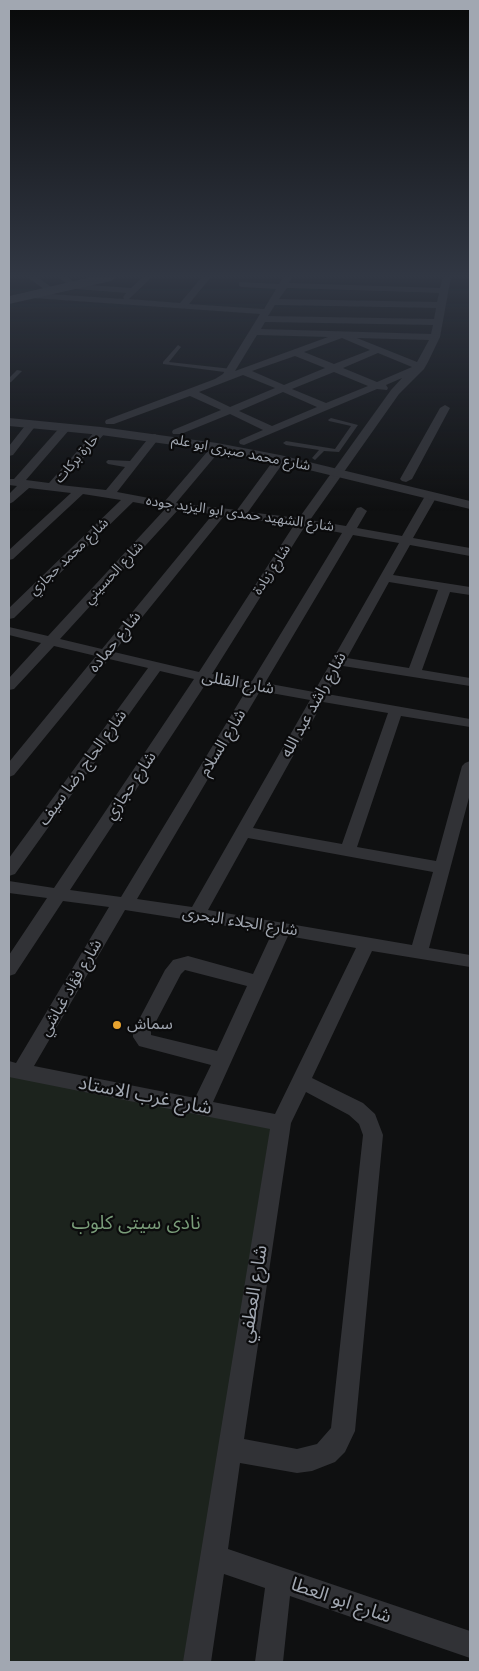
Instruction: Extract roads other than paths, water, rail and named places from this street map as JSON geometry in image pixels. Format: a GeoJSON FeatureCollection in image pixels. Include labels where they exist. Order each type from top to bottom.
{"type":"FeatureCollection","features":[{"type":"Feature","properties":{"kind":"street"},"geometry":{"type":"LineString","coordinates":[[228,374],[241,355]]}},
{"type":"Feature","properties":{"kind":"street"},"geometry":{"type":"LineString","coordinates":[[106,427],[228,374],[243,371],[287,355]]}},
{"type":"Feature","properties":{"kind":"street"},"geometry":{"type":"LineString","coordinates":[[302,355],[394,392]]}},
{"type":"Feature","properties":{"kind":"street"},"geometry":{"type":"LineString","coordinates":[[177,432],[366,355]]}},
{"type":"Feature","properties":{"kind":"street"},"geometry":{"type":"LineString","coordinates":[[390,355],[420,367]]}},
{"type":"Feature","properties":{"kind":"street","name":"شارع زيادة"},"geometry":{"type":"LineString","coordinates":[[203,677],[302,522],[394,392],[420,367],[426,355]]}},
{"type":"Feature","properties":{"kind":"street"},"geometry":{"type":"LineString","coordinates":[[244,442],[420,367]]}},
{"type":"Feature","properties":{"kind":"street"},"geometry":{"type":"LineString","coordinates":[[243,371],[326,407]]}},
{"type":"Feature","properties":{"kind":"street"},"geometry":{"type":"LineString","coordinates":[[190,392],[272,430]]}},
{"type":"Feature","properties":{"kind":"street"},"geometry":{"type":"LineString","coordinates":[[406,479],[445,408]]}},
{"type":"Feature","properties":{"kind":"street","name":"شارع محمد صبرى ابو علم"},"geometry":{"type":"LineString","coordinates":[[9,413],[106,427],[155,438],[406,479],[470,494]]}},
{"type":"Feature","properties":{"kind":"street","name":"شارع محمد صبرى ابو علم"},"geometry":{"type":"LineString","coordinates":[[9,422],[66,427],[106,427],[177,432],[319,454],[340,468],[431,496],[470,505]]}},
{"type":"Feature","properties":{"kind":"street"},"geometry":{"type":"LineString","coordinates":[[9,453],[32,424]]}},
{"type":"Feature","properties":{"kind":"street"},"geometry":{"type":"LineString","coordinates":[[9,500],[18,482],[66,427]]}},
{"type":"Feature","properties":{"kind":"street","name":"حارة بركات"},"geometry":{"type":"LineString","coordinates":[[53,486],[106,427]]}},
{"type":"Feature","properties":{"kind":"street"},"geometry":{"type":"LineString","coordinates":[[109,494],[155,438]]}},
{"type":"Feature","properties":{"kind":"street"},"geometry":{"type":"LineString","coordinates":[[172,506],[217,447]]}},
{"type":"Feature","properties":{"kind":"street"},"geometry":{"type":"LineString","coordinates":[[240,514],[280,458]]}},
{"type":"Feature","properties":{"kind":"street"},"geometry":{"type":"LineString","coordinates":[[112,462],[132,465]]}},
{"type":"Feature","properties":{"kind":"street","name":"شارع الشهيد حمدى ابو اليزيد جوده"},"geometry":{"type":"LineString","coordinates":[[18,482],[109,494],[172,506],[302,522],[470,552]]}},
{"type":"Feature","properties":{"kind":"street"},"geometry":{"type":"LineString","coordinates":[[9,556],[80,490]]}},
{"type":"Feature","properties":{"kind":"street","name":"شارع راشد عبد الله"},"geometry":{"type":"LineString","coordinates":[[197,914],[431,496]]}},
{"type":"Feature","properties":{"kind":"street","name":"شارع محمد حجازي"},"geometry":{"type":"LineString","coordinates":[[9,615],[130,498]]}},
{"type":"Feature","properties":{"kind":"street","name":"شارع الحسيني"},"geometry":{"type":"LineString","coordinates":[[9,686],[172,506]]}},
{"type":"Feature","properties":{"kind":"street","name":"شارع السلام"},"geometry":{"type":"LineString","coordinates":[[123,904],[361,511]]}},
{"type":"Feature","properties":{"kind":"street","name":"شارع حماده"},"geometry":{"type":"LineString","coordinates":[[9,772],[221,512]]}},
{"type":"Feature","properties":{"kind":"street"},"geometry":{"type":"LineString","coordinates":[[385,578],[470,591]]}},
{"type":"Feature","properties":{"kind":"street"},"geometry":{"type":"LineString","coordinates":[[414,673],[445,588]]}},
{"type":"Feature","properties":{"kind":"street","name":"شارع القللى"},"geometry":{"type":"LineString","coordinates":[[9,631],[203,677],[470,723]]}},
{"type":"Feature","properties":{"kind":"street"},"geometry":{"type":"LineString","coordinates":[[338,661],[470,682]]}},
{"type":"Feature","properties":{"kind":"street","name":"شارع الحاج رضا سيف"},"geometry":{"type":"LineString","coordinates":[[9,870],[157,666]]}},
{"type":"Feature","properties":{"kind":"street","name":"شارع حجازي"},"geometry":{"type":"LineString","coordinates":[[59,894],[203,677]]}},
{"type":"Feature","properties":{"kind":"street"},"geometry":{"type":"LineString","coordinates":[[348,851],[396,710]]}},
{"type":"Feature","properties":{"kind":"street"},"geometry":{"type":"LineString","coordinates":[[419,952],[470,766]]}},
{"type":"Feature","properties":{"kind":"street"},"geometry":{"type":"LineString","coordinates":[[242,832],[442,868]]}},
{"type":"Feature","properties":{"kind":"street","name":"شارع الجلاء البحرى"},"geometry":{"type":"LineString","coordinates":[[9,887],[197,914],[470,961]]}},
{"type":"Feature","properties":{"kind":"street"},"geometry":{"type":"LineString","coordinates":[[9,969],[59,894]]}},
{"type":"Feature","properties":{"kind":"street","name":"شارع فؤاد غباشي"},"geometry":{"type":"LineString","coordinates":[[15,1071],[123,904]]}},
{"type":"Feature","properties":{"kind":"street"},"geometry":{"type":"LineString","coordinates":[[201,1107],[283,928]]}},
{"type":"Feature","properties":{"kind":"street","name":"شارع العطفي"},"geometry":{"type":"LineString","coordinates":[[197,1662],[281,1123],[367,943]]}},
{"type":"Feature","properties":{"kind":"street"},"geometry":{"type":"LineString","coordinates":[[222,1060],[146,1042],[142,1037],[142,1032],[174,970],[179,965],[188,963],[258,982]]}},
{"type":"Feature","properties":{"kind":"street","name":"شارع غرب الاستاد"},"geometry":{"type":"LineString","coordinates":[[15,1071],[281,1123]]}},
{"type":"Feature","properties":{"kind":"street"},"geometry":{"type":"LineString","coordinates":[[230,1449],[298,1461],[312,1459],[326,1453],[336,1443],[343,1431],[373,1134],[368,1120],[356,1109],[301,1082]]}},
{"type":"Feature","properties":{"kind":"street","name":"شارع ابو العطا"},"geometry":{"type":"LineString","coordinates":[[213,1557],[470,1644]]}},
{"type":"Feature","properties":{"kind":"street"},"geometry":{"type":"LineString","coordinates":[[269,1662],[279,1580]]}},
{"type":"Feature","properties":{"kind":"lane"},"geometry":{"type":"LineString","coordinates":[[172,355],[165,363],[228,374]]}},
{"type":"Feature","properties":{"kind":"lane"},"geometry":{"type":"LineString","coordinates":[[9,380],[19,371]]}},
{"type":"Feature","properties":{"kind":"lane"},"geometry":{"type":"LineString","coordinates":[[286,443],[319,454],[339,450],[355,426],[331,420]]}},
{"type":"Feature","properties":{"kind":"place","name":"سماش"},"geometry":{"type":"Point","coordinates":[117,1025]}},
{"type":"Feature","properties":{"kind":"park label","name":"نادى سيتى كلوب"},"geometry":{"type":"Point","coordinates":[136,1224]}}]}
